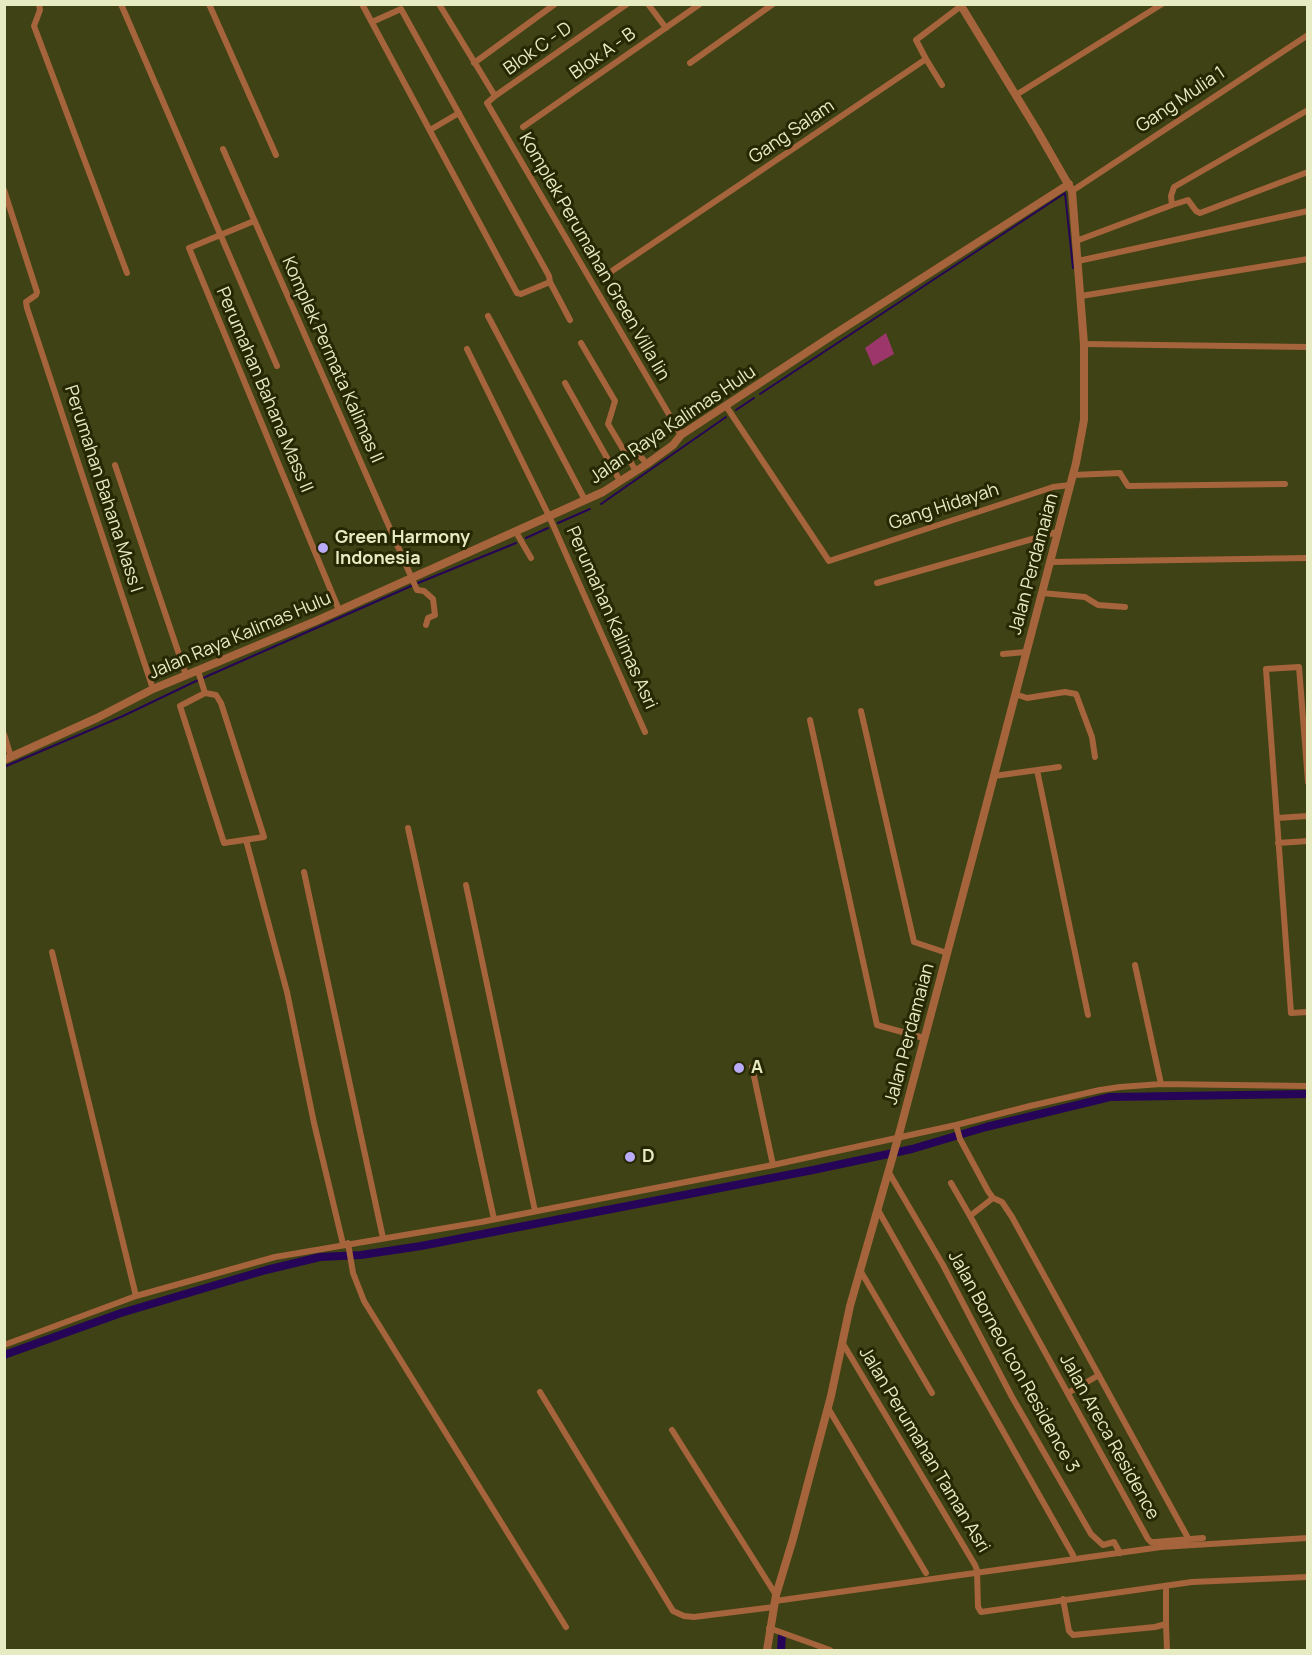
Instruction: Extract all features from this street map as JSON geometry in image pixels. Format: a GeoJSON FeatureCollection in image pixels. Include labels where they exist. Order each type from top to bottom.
{"type":"FeatureCollection","features":[{"type":"Feature","properties":{"kind":"street"},"geometry":{"type":"LineString","coordinates":[[39,4],[40,10],[34,26],[127,273]]}},
{"type":"Feature","properties":{"kind":"street"},"geometry":{"type":"LineString","coordinates":[[121,4],[277,366]]}},
{"type":"Feature","properties":{"kind":"street"},"geometry":{"type":"LineString","coordinates":[[209,4],[276,155]]}},
{"type":"Feature","properties":{"kind":"street"},"geometry":{"type":"LineString","coordinates":[[362,4],[517,293],[521,294],[550,282]]}},
{"type":"Feature","properties":{"kind":"street"},"geometry":{"type":"LineString","coordinates":[[439,4],[495,96]]}},
{"type":"Feature","properties":{"kind":"street"},"geometry":{"type":"LineString","coordinates":[[474,63],[555,4]]}},
{"type":"Feature","properties":{"kind":"street","name":"Blok C - D"},"geometry":{"type":"LineString","coordinates":[[495,96],[627,4]]}},
{"type":"Feature","properties":{"kind":"street"},"geometry":{"type":"LineString","coordinates":[[648,4],[666,28]]}},
{"type":"Feature","properties":{"kind":"street","name":"Blok A - B"},"geometry":{"type":"LineString","coordinates":[[523,128],[700,4]]}},
{"type":"Feature","properties":{"kind":"street"},"geometry":{"type":"LineString","coordinates":[[690,63],[773,4]]}},
{"type":"Feature","properties":{"kind":"street"},"geometry":{"type":"LineString","coordinates":[[1016,95],[1162,4]]}},
{"type":"Feature","properties":{"kind":"street"},"geometry":{"type":"LineString","coordinates":[[942,85],[916,40],[961,5]]}},
{"type":"Feature","properties":{"kind":"street","name":"Jalan Perdamaian"},"geometry":{"type":"LineString","coordinates":[[767,1650],[775,1601],[794,1539],[828,1408],[842,1342],[1073,475],[1084,420],[1084,344],[1070,188],[961,5]]}},
{"type":"Feature","properties":{"kind":"street"},"geometry":{"type":"LineString","coordinates":[[372,22],[401,9],[549,276],[570,320]]}},
{"type":"Feature","properties":{"kind":"street","name":"Gang Mulia 1"},"geometry":{"type":"LineString","coordinates":[[1070,188],[1308,35]]}},
{"type":"Feature","properties":{"kind":"street","name":"Gang Salam"},"geometry":{"type":"LineString","coordinates":[[609,273],[926,59]]}},
{"type":"Feature","properties":{"kind":"street","name":"Komplek Perumahan Green Villa Iin"},"geometry":{"type":"LineString","coordinates":[[495,96],[487,103],[681,435]]}},
{"type":"Feature","properties":{"kind":"street"},"geometry":{"type":"LineString","coordinates":[[1172,205],[1171,196],[1174,188],[1308,110]]}},
{"type":"Feature","properties":{"kind":"street"},"geometry":{"type":"LineString","coordinates":[[430,130],[459,113]]}},
{"type":"Feature","properties":{"kind":"street","name":"Komplek Permata Kalimas II"},"geometry":{"type":"LineString","coordinates":[[223,149],[417,590],[424,591],[433,599],[435,615],[428,618],[426,625]]}},
{"type":"Feature","properties":{"kind":"street"},"geometry":{"type":"LineString","coordinates":[[1076,241],[1188,200],[1200,213],[1308,172]]}},
{"type":"Feature","properties":{"kind":"street","name":"Jalan Raya Kalimas Hulu"},"geometry":{"type":"LineString","coordinates":[[8,759],[186,675],[200,677],[339,610],[414,582],[603,492],[673,445],[681,435],[833,335],[1070,188]]}},
{"type":"Feature","properties":{"kind":"street","name":"Perumahan Bahana Mass I"},"geometry":{"type":"LineString","coordinates":[[4,190],[37,292],[29,298],[26,303],[27,308],[153,690]]}},
{"type":"Feature","properties":{"kind":"street"},"geometry":{"type":"LineString","coordinates":[[1078,261],[1308,211]]}},
{"type":"Feature","properties":{"kind":"street","name":"Perumahan Bahana Mass II"},"geometry":{"type":"LineString","coordinates":[[254,221],[189,248],[339,610]]}},
{"type":"Feature","properties":{"kind":"street"},"geometry":{"type":"LineString","coordinates":[[1081,296],[1308,259]]}},
{"type":"Feature","properties":{"kind":"street"},"geometry":{"type":"LineString","coordinates":[[488,316],[585,500]]}},
{"type":"Feature","properties":{"kind":"street"},"geometry":{"type":"LineString","coordinates":[[581,343],[615,401],[608,424],[636,471]]}},
{"type":"Feature","properties":{"kind":"street"},"geometry":{"type":"LineString","coordinates":[[1084,344],[1308,347]]}},
{"type":"Feature","properties":{"kind":"street","name":"Perumahan Kalimas Asri"},"geometry":{"type":"LineString","coordinates":[[467,349],[549,516],[645,732]]}},
{"type":"Feature","properties":{"kind":"street"},"geometry":{"type":"LineString","coordinates":[[565,383],[620,482]]}},
{"type":"Feature","properties":{"kind":"street","name":"Gang Hidayah"},"geometry":{"type":"LineString","coordinates":[[726,406],[828,561],[1014,500],[1070,485]]}},
{"type":"Feature","properties":{"kind":"street"},"geometry":{"type":"LineString","coordinates":[[633,448],[647,464]]}},
{"type":"Feature","properties":{"kind":"street"},"geometry":{"type":"LineString","coordinates":[[115,465],[186,675]]}},
{"type":"Feature","properties":{"kind":"street"},"geometry":{"type":"LineString","coordinates":[[1073,475],[1120,473],[1128,486],[1285,484]]}},
{"type":"Feature","properties":{"kind":"street"},"geometry":{"type":"LineString","coordinates":[[516,532],[531,558]]}},
{"type":"Feature","properties":{"kind":"street"},"geometry":{"type":"LineString","coordinates":[[877,583],[1057,532]]}},
{"type":"Feature","properties":{"kind":"street"},"geometry":{"type":"LineString","coordinates":[[1050,562],[1308,558]]}},
{"type":"Feature","properties":{"kind":"street"},"geometry":{"type":"LineString","coordinates":[[1042,593],[1085,597],[1098,605],[1125,607]]}},
{"type":"Feature","properties":{"kind":"street"},"geometry":{"type":"LineString","coordinates":[[1003,654],[1026,652]]}},
{"type":"Feature","properties":{"kind":"street"},"geometry":{"type":"LineString","coordinates":[[1308,782],[1299,667],[1266,669],[1291,1013],[1308,1012]]}},
{"type":"Feature","properties":{"kind":"street"},"geometry":{"type":"LineString","coordinates":[[200,677],[205,693]]}},
{"type":"Feature","properties":{"kind":"street"},"geometry":{"type":"LineString","coordinates":[[205,693],[216,695],[221,703],[264,837],[224,843],[180,706],[205,693]]}},
{"type":"Feature","properties":{"kind":"street"},"geometry":{"type":"LineString","coordinates":[[1015,694],[1028,698],[1065,693],[1076,694],[1092,737],[1095,757]]}},
{"type":"Feature","properties":{"kind":"street"},"geometry":{"type":"LineString","coordinates":[[861,711],[914,942],[947,953]]}},
{"type":"Feature","properties":{"kind":"street"},"geometry":{"type":"LineString","coordinates":[[810,720],[877,1025],[924,1038]]}},
{"type":"Feature","properties":{"kind":"street"},"geometry":{"type":"LineString","coordinates":[[4,734],[8,759]]}},
{"type":"Feature","properties":{"kind":"street"},"geometry":{"type":"LineString","coordinates":[[994,776],[1059,767]]}},
{"type":"Feature","properties":{"kind":"street"},"geometry":{"type":"LineString","coordinates":[[1037,770],[1088,1015]]}},
{"type":"Feature","properties":{"kind":"street"},"geometry":{"type":"LineString","coordinates":[[1277,818],[1308,816]]}},
{"type":"Feature","properties":{"kind":"street"},"geometry":{"type":"LineString","coordinates":[[408,828],[494,1219]]}},
{"type":"Feature","properties":{"kind":"street"},"geometry":{"type":"LineString","coordinates":[[246,840],[287,992],[314,1123],[353,1273],[364,1301],[566,1627]]}},
{"type":"Feature","properties":{"kind":"street"},"geometry":{"type":"LineString","coordinates":[[1278,843],[1308,840]]}},
{"type":"Feature","properties":{"kind":"street"},"geometry":{"type":"LineString","coordinates":[[304,872],[383,1238]]}},
{"type":"Feature","properties":{"kind":"street"},"geometry":{"type":"LineString","coordinates":[[466,885],[535,1211]]}},
{"type":"Feature","properties":{"kind":"street"},"geometry":{"type":"LineString","coordinates":[[52,952],[136,1296]]}},
{"type":"Feature","properties":{"kind":"street"},"geometry":{"type":"LineString","coordinates":[[1136,965],[1161,1084]]}},
{"type":"Feature","properties":{"kind":"street"},"geometry":{"type":"LineString","coordinates":[[752,1067],[773,1165]]}},
{"type":"Feature","properties":{"kind":"street"},"geometry":{"type":"LineString","coordinates":[[4,1345],[136,1296],[243,1264],[494,1219],[896,1142],[1030,1106],[1120,1086],[1161,1084],[1308,1086]]}},
{"type":"Feature","properties":{"kind":"street","name":"Jalan Areca Residence"},"geometry":{"type":"LineString","coordinates":[[951,1183],[1150,1541],[1188,1538],[1012,1217],[1002,1202],[993,1198],[959,1136],[956,1125]]}},
{"type":"Feature","properties":{"kind":"street","name":"Jalan Borneo Icon Residence 3"},"geometry":{"type":"LineString","coordinates":[[888,1170],[943,1265],[1012,1397],[1091,1534],[1103,1545],[1114,1542],[1120,1553]]}},
{"type":"Feature","properties":{"kind":"street"},"geometry":{"type":"LineString","coordinates":[[970,1216],[993,1198]]}},
{"type":"Feature","properties":{"kind":"street"},"geometry":{"type":"LineString","coordinates":[[878,1210],[1073,1555]]}},
{"type":"Feature","properties":{"kind":"street"},"geometry":{"type":"LineString","coordinates":[[861,1270],[932,1393]]}},
{"type":"Feature","properties":{"kind":"street","name":"Jalan Perumahan Taman Asri"},"geometry":{"type":"LineString","coordinates":[[842,1342],[975,1565],[977,1574]]}},
{"type":"Feature","properties":{"kind":"street"},"geometry":{"type":"LineString","coordinates":[[1068,1393],[1100,1375]]}},
{"type":"Feature","properties":{"kind":"street"},"geometry":{"type":"LineString","coordinates":[[540,1392],[673,1611],[684,1616],[694,1617],[775,1601],[1161,1547],[1308,1538]]}},
{"type":"Feature","properties":{"kind":"street"},"geometry":{"type":"LineString","coordinates":[[828,1408],[926,1574]]}},
{"type":"Feature","properties":{"kind":"street"},"geometry":{"type":"LineString","coordinates":[[672,1430],[775,1601]]}},
{"type":"Feature","properties":{"kind":"street"},"geometry":{"type":"LineString","coordinates":[[1188,1538],[1203,1538]]}},
{"type":"Feature","properties":{"kind":"street"},"geometry":{"type":"LineString","coordinates":[[977,1574],[978,1608],[981,1612],[1192,1582],[1308,1577]]}},
{"type":"Feature","properties":{"kind":"street"},"geometry":{"type":"LineString","coordinates":[[1166,1586],[1167,1650]]}},
{"type":"Feature","properties":{"kind":"street"},"geometry":{"type":"LineString","coordinates":[[1063,1599],[1069,1632],[1073,1635],[1166,1624]]}},
{"type":"Feature","properties":{"kind":"street"},"geometry":{"type":"LineString","coordinates":[[772,1629],[830,1650]]}},
{"type":"Feature","properties":{"kind":"shaded area"},"geometry":{"type":"Polygon","coordinates":[[[886,333],[894,354],[873,366],[865,348],[886,333]]]}},
{"type":"Feature","properties":{"kind":"waterway"},"geometry":{"type":"LineString","coordinates":[[760,394],[1065,193],[1073,268]]}},
{"type":"Feature","properties":{"kind":"waterway"},"geometry":{"type":"LineString","coordinates":[[736,410],[754,398]]}},
{"type":"Feature","properties":{"kind":"waterway"},"geometry":{"type":"LineString","coordinates":[[601,504],[726,417]]}},
{"type":"Feature","properties":{"kind":"waterway"},"geometry":{"type":"LineString","coordinates":[[558,523],[590,509]]}},
{"type":"Feature","properties":{"kind":"waterway"},"geometry":{"type":"LineString","coordinates":[[526,538],[548,528]]}},
{"type":"Feature","properties":{"kind":"waterway"},"geometry":{"type":"LineString","coordinates":[[4,767],[418,583],[516,543]]}},
{"type":"Feature","properties":{"kind":"waterway"},"geometry":{"type":"LineString","coordinates":[[4,1355],[121,1313],[266,1270],[320,1257],[361,1255],[421,1246],[813,1170],[912,1149],[986,1127],[1110,1097],[1308,1094]]}},
{"type":"Feature","properties":{"kind":"waterway"},"geometry":{"type":"LineString","coordinates":[[781,1650],[782,1635]]}},
{"type":"Feature","properties":{"kind":"place","name":"Green Harmony Indonesia"},"geometry":{"type":"Point","coordinates":[323,548]}},
{"type":"Feature","properties":{"kind":"place","name":"A"},"geometry":{"type":"Point","coordinates":[739,1068]}},
{"type":"Feature","properties":{"kind":"place","name":"D"},"geometry":{"type":"Point","coordinates":[630,1157]}}]}
